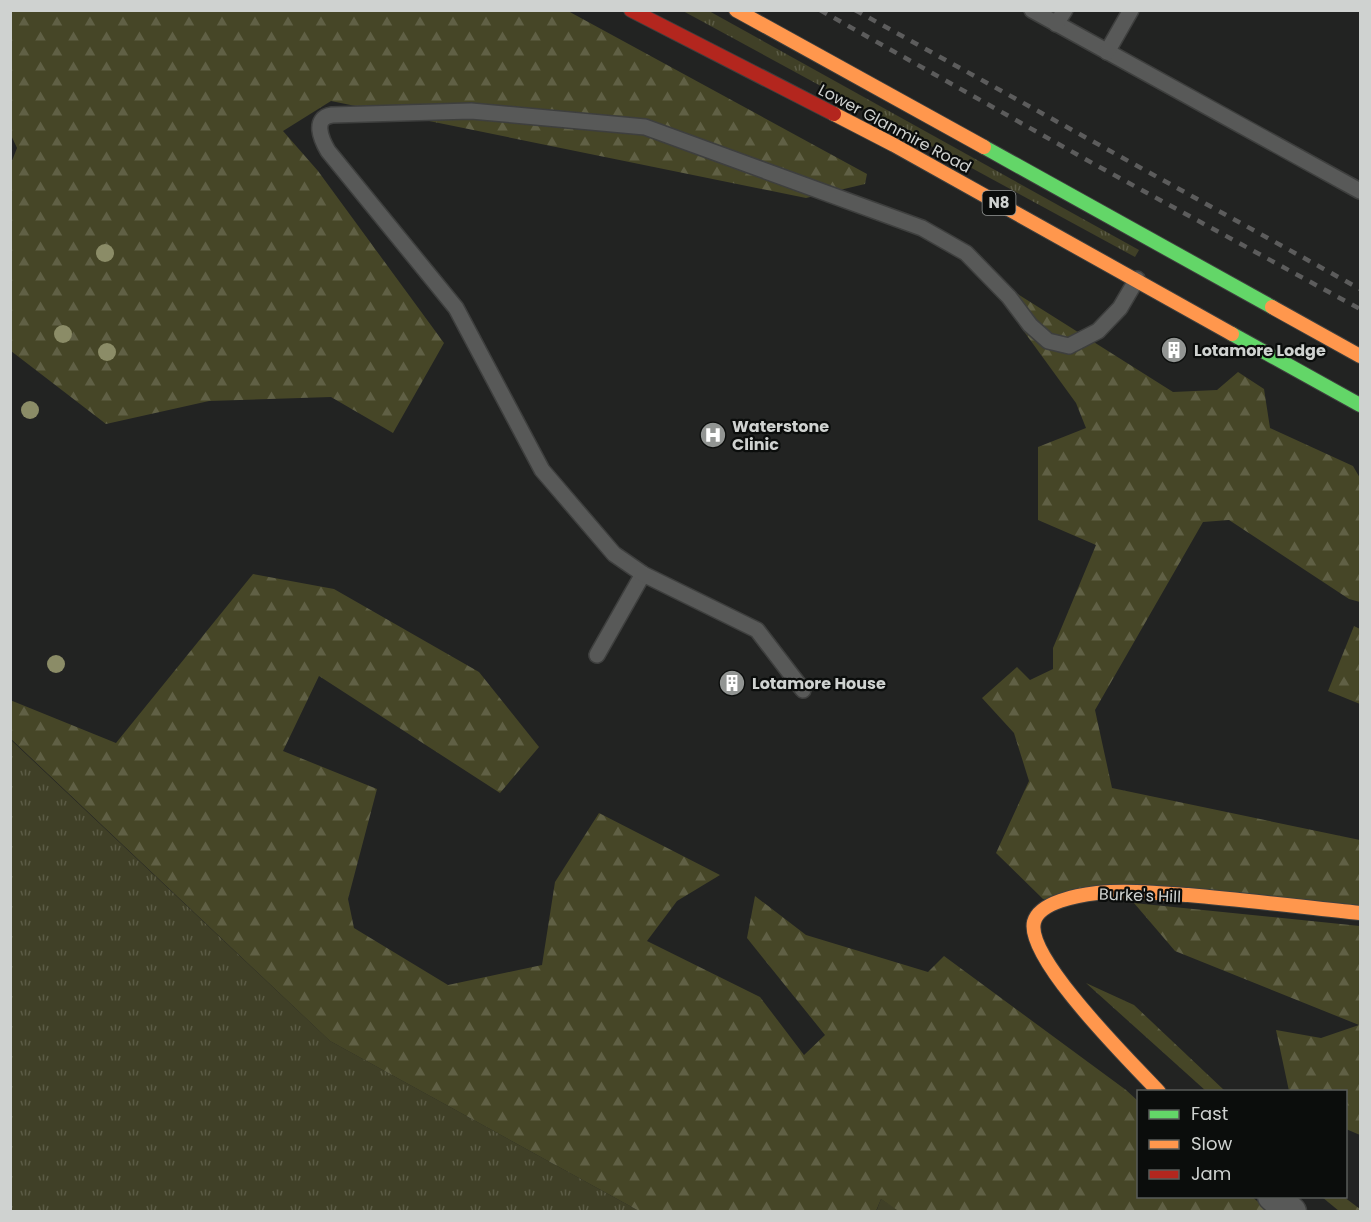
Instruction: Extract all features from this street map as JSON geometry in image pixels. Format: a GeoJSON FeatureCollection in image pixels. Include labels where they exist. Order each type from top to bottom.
{"type":"FeatureCollection","features":[{"type":"Feature","properties":{"kind":"main road","name":"Lower Glanmire Road"},"geometry":{"type":"LineString","coordinates":[[631,10],[894,145],[1360,405]]}},
{"type":"Feature","properties":{"kind":"main road","name":"Lower Glanmire Road"},"geometry":{"type":"LineString","coordinates":[[736,10],[1360,356]]}},
{"type":"Feature","properties":{"kind":"main road","name":"Burke's Hill"},"geometry":{"type":"LineString","coordinates":[[1157,1090],[1077,1004],[1056,973],[1035,933],[1034,922],[1043,910],[1083,894],[1115,891],[1191,896],[1360,913]]}},
{"type":"Feature","properties":{"kind":"street"},"geometry":{"type":"LineString","coordinates":[[1274,1198],[1291,1212]]}},
{"type":"Feature","properties":{"kind":"lane"},"geometry":{"type":"LineString","coordinates":[[1032,10],[1061,17],[1107,52],[1360,190]]}},
{"type":"Feature","properties":{"kind":"lane"},"geometry":{"type":"LineString","coordinates":[[1107,52],[1131,10]]}},
{"type":"Feature","properties":{"kind":"lane"},"geometry":{"type":"LineString","coordinates":[[803,690],[757,630],[643,574],[614,554],[542,470],[456,308],[327,151],[319,130],[320,124],[327,116],[471,111],[645,127],[922,228],[966,253],[1009,297],[1030,325],[1048,341],[1069,346],[1098,331],[1120,308],[1137,279]]}},
{"type":"Feature","properties":{"kind":"lane"},"geometry":{"type":"LineString","coordinates":[[597,655],[643,574]]}},
{"type":"Feature","properties":{"kind":"green space"},"geometry":{"type":"Polygon","coordinates":[[[10,11],[568,11],[867,174],[865,184],[806,198],[331,101],[283,131],[318,171],[444,343],[393,433],[331,397],[209,401],[106,424],[11,351],[10,166],[17,148],[10,133],[10,11]]]}},
{"type":"Feature","properties":{"kind":"green space"},"geometry":{"type":"Polygon","coordinates":[[[683,11],[709,11],[1139,250],[1135,257],[683,11]]]}},
{"type":"Feature","properties":{"kind":"green space"},"geometry":{"type":"Polygon","coordinates":[[[1016,293],[1173,392],[1217,390],[1238,372],[1264,389],[1270,428],[1353,466],[1360,478],[1360,602],[1349,599],[1229,520],[1203,522],[1095,710],[1112,788],[1360,840],[1360,905],[1043,899],[996,853],[1029,781],[1014,733],[982,698],[1017,667],[1030,680],[1053,669],[1053,648],[1096,545],[1038,520],[1038,447],[1086,428],[1076,403],[1020,326],[1016,293]]]}},
{"type":"Feature","properties":{"kind":"green space"},"geometry":{"type":"Polygon","coordinates":[[[253,574],[334,589],[479,672],[539,747],[500,793],[319,676],[283,751],[377,789],[348,899],[354,928],[448,985],[542,965],[555,882],[599,813],[720,875],[677,901],[647,941],[760,997],[804,1055],[825,1035],[747,938],[755,896],[806,935],[928,972],[944,956],[1126,1090],[1137,1100],[1137,1198],[1253,1198],[1270,1211],[900,1212],[881,1199],[876,1211],[639,1211],[330,1041],[11,739],[10,700],[116,743],[253,574]]]}},
{"type":"Feature","properties":{"kind":"green space"},"geometry":{"type":"Polygon","coordinates":[[[1354,626],[1360,629],[1360,704],[1328,691],[1354,626]]]}},
{"type":"Feature","properties":{"kind":"green space"},"geometry":{"type":"Polygon","coordinates":[[[10,739],[330,1041],[639,1211],[11,1211],[10,739]]]}},
{"type":"Feature","properties":{"kind":"green space"},"geometry":{"type":"Polygon","coordinates":[[[1134,903],[1360,926],[1360,1135],[1347,1129],[1347,1090],[1289,1090],[1276,1030],[1321,1038],[1359,1025],[1175,951],[1134,903]]]}},
{"type":"Feature","properties":{"kind":"green space"},"geometry":{"type":"Polygon","coordinates":[[[1086,983],[1134,1005],[1224,1090],[1205,1090],[1086,983]]]}},
{"type":"Feature","properties":{"kind":"green space"},"geometry":{"type":"Polygon","coordinates":[[[1323,1198],[1345,1198],[1360,1209],[1360,1211],[1339,1211],[1323,1198]]]}},
{"type":"Feature","properties":{"kind":"green space"},"geometry":{"type":"Polygon","coordinates":[[[881,1199],[900,1211],[876,1212],[881,1199]]]}},
{"type":"Feature","properties":{"kind":"railway"},"geometry":{"type":"LineString","coordinates":[[820,10],[1094,164],[1360,309]]}},
{"type":"Feature","properties":{"kind":"railway"},"geometry":{"type":"LineString","coordinates":[[855,10],[1360,289]]}},
{"type":"Feature","properties":{"kind":"traffic: fast"},"geometry":{"type":"LineString","coordinates":[[984,147],[1272,307]]}},
{"type":"Feature","properties":{"kind":"traffic: fast"},"geometry":{"type":"LineString","coordinates":[[1232,334],[1360,405]]}},
{"type":"Feature","properties":{"kind":"traffic: slow"},"geometry":{"type":"LineString","coordinates":[[736,10],[984,147]]}},
{"type":"Feature","properties":{"kind":"traffic: slow"},"geometry":{"type":"LineString","coordinates":[[834,114],[894,145],[1232,334]]}},
{"type":"Feature","properties":{"kind":"traffic: slow"},"geometry":{"type":"LineString","coordinates":[[1272,307],[1360,356]]}},
{"type":"Feature","properties":{"kind":"traffic: slow"},"geometry":{"type":"LineString","coordinates":[[1157,1090],[1106,1036],[1046,960],[1036,939],[1034,922],[1043,909],[1080,896],[1131,892],[1209,897],[1360,913]]}},
{"type":"Feature","properties":{"kind":"traffic: jam"},"geometry":{"type":"LineString","coordinates":[[631,10],[834,114]]}},
{"type":"Feature","properties":{"kind":"place","name":"Lotamore Lodge"},"geometry":{"type":"Point","coordinates":[1174,350]}},
{"type":"Feature","properties":{"kind":"place","name":"Waterstone Clinic"},"geometry":{"type":"Point","coordinates":[713,435]}},
{"type":"Feature","properties":{"kind":"place","name":"Lotamore House"},"geometry":{"type":"Point","coordinates":[732,683]}}]}
